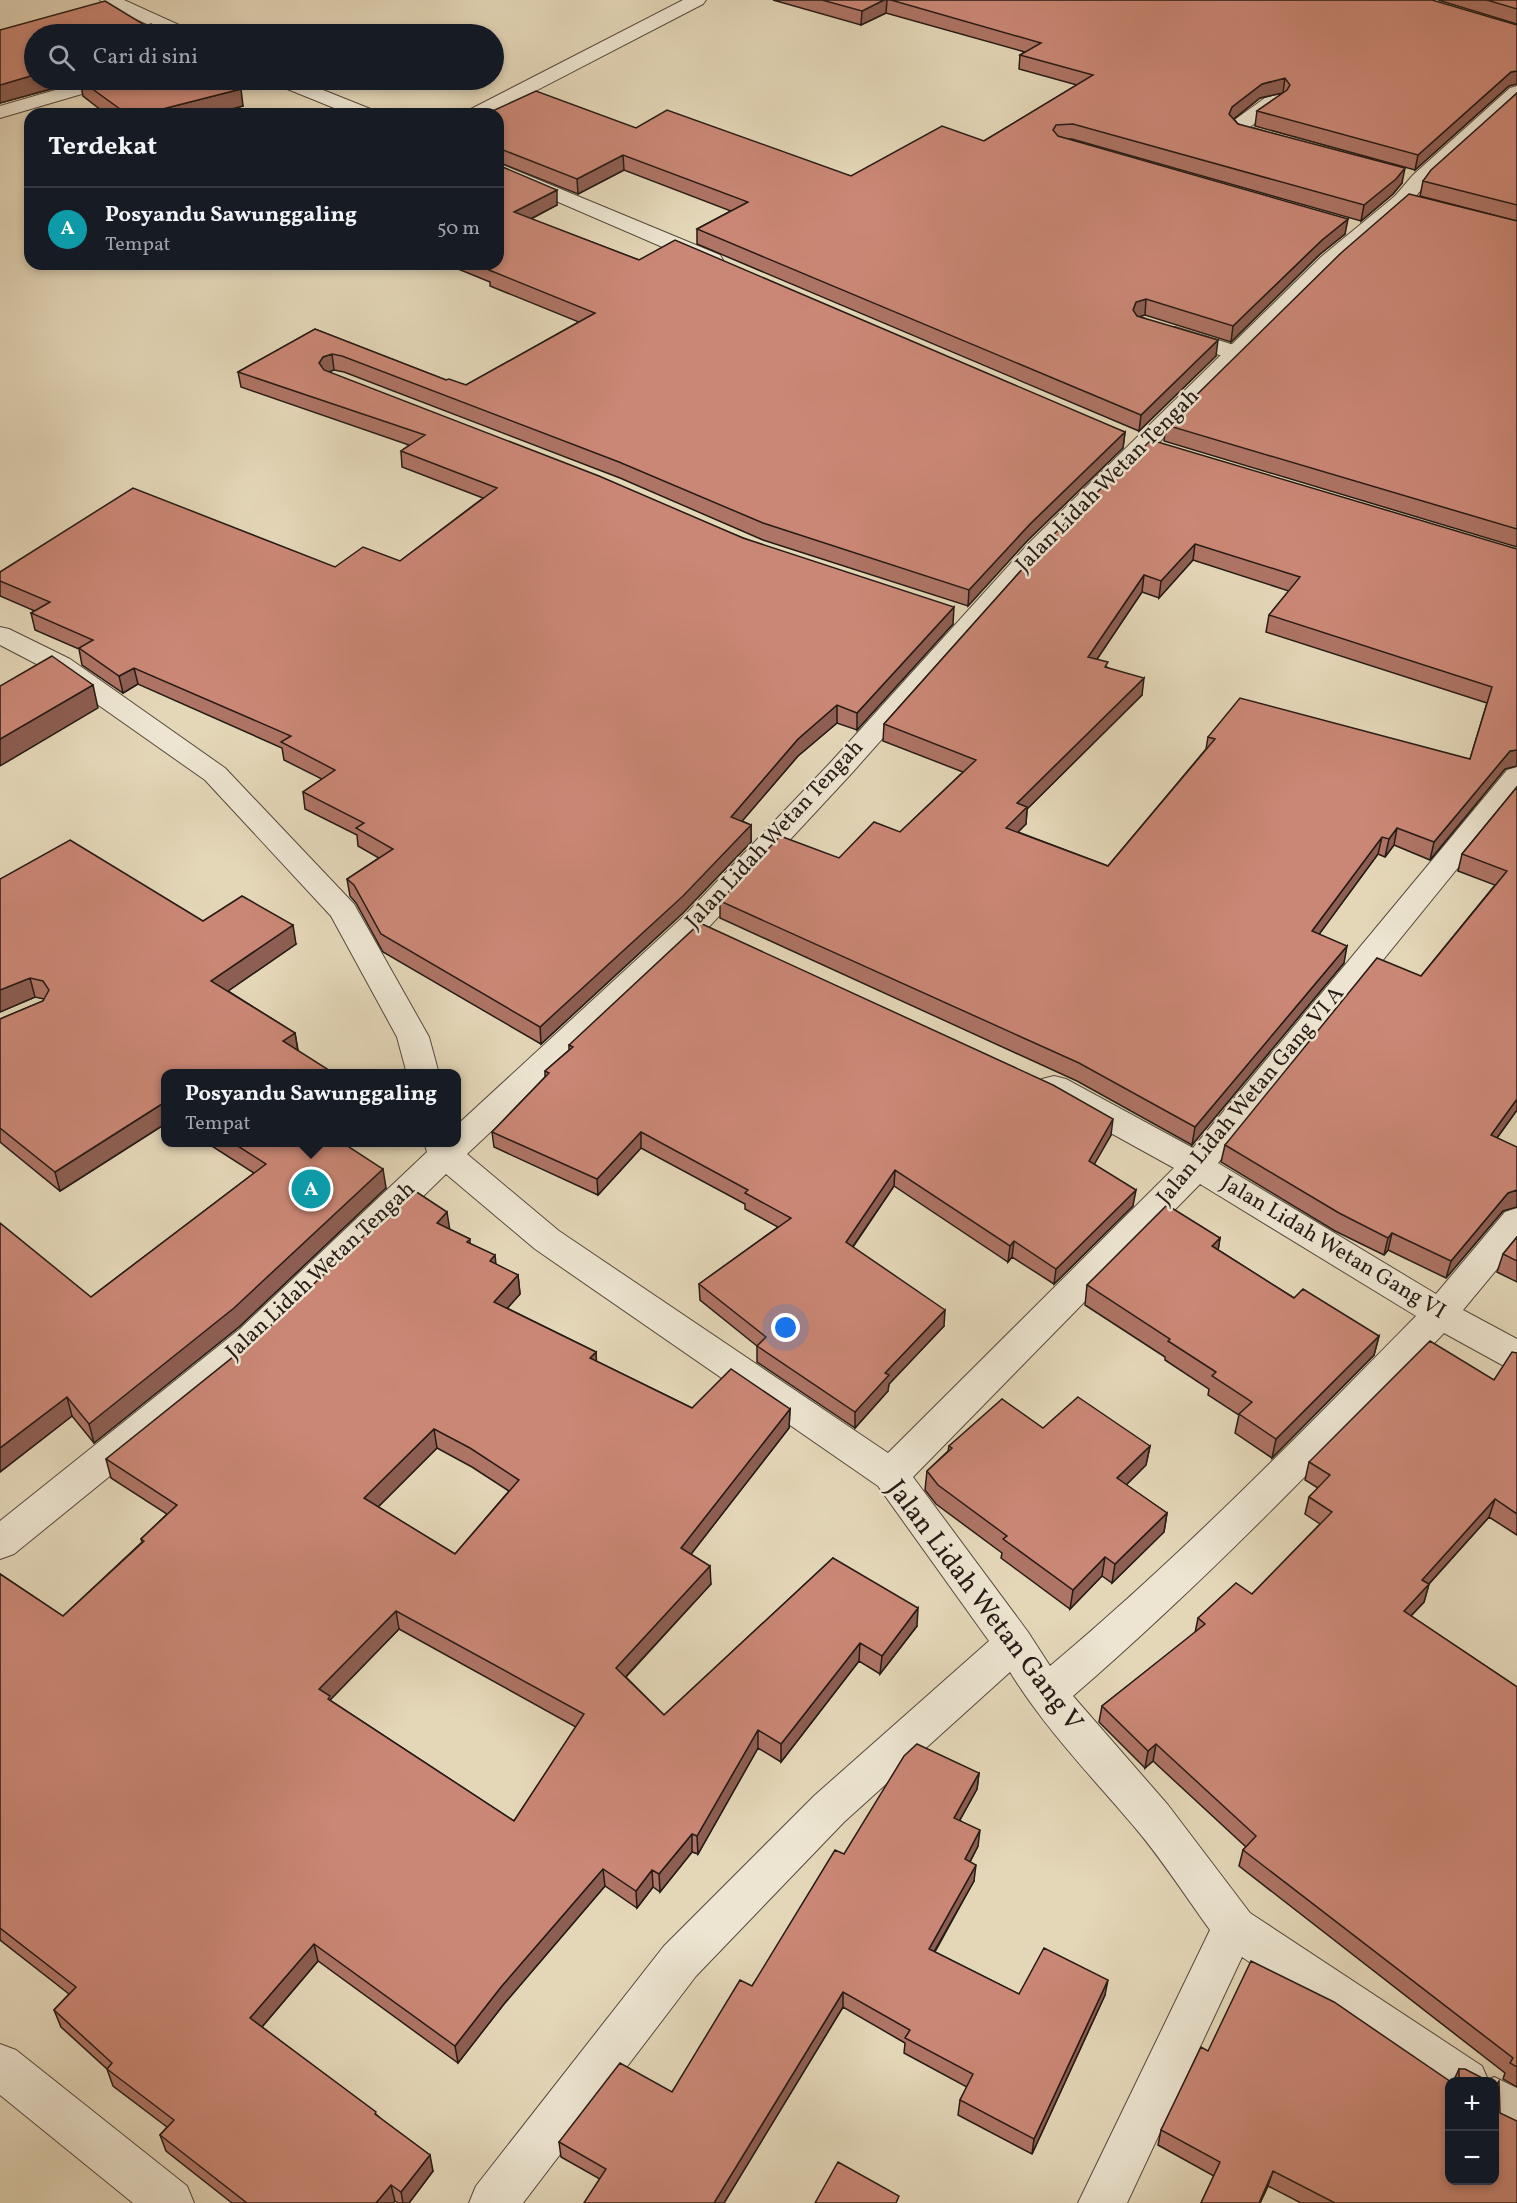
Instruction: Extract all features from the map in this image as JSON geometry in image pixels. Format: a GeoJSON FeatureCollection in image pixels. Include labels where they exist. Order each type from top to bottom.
{"type":"FeatureCollection","features":[{"type":"Feature","properties":{"kind":"street"},"geometry":{"type":"LineString","coordinates":[[109,0],[161,24]]}},
{"type":"Feature","properties":{"kind":"street"},"geometry":{"type":"LineString","coordinates":[[488,108],[697,0]]}},
{"type":"Feature","properties":{"kind":"street"},"geometry":{"type":"LineString","coordinates":[[0,112],[75,90]]}},
{"type":"Feature","properties":{"kind":"street"},"geometry":{"type":"LineString","coordinates":[[307,90],[351,108]]}},
{"type":"Feature","properties":{"kind":"street","name":"Jalan Lidah Wetan Tengah"},"geometry":{"type":"LineString","coordinates":[[461,1133],[696,921],[841,768],[961,615],[1039,547],[1144,445],[1329,262],[1354,228],[1411,190],[1517,92]]}},
{"type":"Feature","properties":{"kind":"street"},"geometry":{"type":"LineString","coordinates":[[1276,99],[1239,128],[1244,132],[1299,147]]}},
{"type":"Feature","properties":{"kind":"street"},"geometry":{"type":"LineString","coordinates":[[504,172],[728,267]]}},
{"type":"Feature","properties":{"kind":"street"},"geometry":{"type":"LineString","coordinates":[[1155,327],[1236,353]]}},
{"type":"Feature","properties":{"kind":"street"},"geometry":{"type":"LineString","coordinates":[[0,635],[60,665],[215,774],[343,911],[413,1037],[422,1069]]}},
{"type":"Feature","properties":{"kind":"street","name":"Jalan Lidah Wetan Gang VI A"},"geometry":{"type":"LineString","coordinates":[[891,1475],[1197,1166],[1517,776]]}},
{"type":"Feature","properties":{"kind":"street"},"geometry":{"type":"LineString","coordinates":[[696,921],[726,936]]}},
{"type":"Feature","properties":{"kind":"street","name":"Jalan Lidah Wetan Gang VI"},"geometry":{"type":"LineString","coordinates":[[1023,1073],[1064,1091],[1197,1166],[1440,1314],[1517,1356]]}},
{"type":"Feature","properties":{"kind":"street","name":"Jalan Lidah Wetan Tengah"},"geometry":{"type":"LineString","coordinates":[[0,1543],[253,1339],[443,1149]]}},
{"type":"Feature","properties":{"kind":"street","name":"Jalan Lidah Wetan Gang V"},"geometry":{"type":"LineString","coordinates":[[443,1149],[547,1240],[891,1475],[1014,1644],[1046,1694],[1104,1764],[1153,1818],[1234,1927],[1459,2077]]}},
{"type":"Feature","properties":{"kind":"street"},"geometry":{"type":"LineString","coordinates":[[1046,1694],[1125,1627],[1260,1498],[1440,1314],[1517,1221]]}},
{"type":"Feature","properties":{"kind":"street"},"geometry":{"type":"LineString","coordinates":[[493,2203],[680,1961],[829,1809],[1014,1644]]}},
{"type":"Feature","properties":{"kind":"street"},"geometry":{"type":"LineString","coordinates":[[1102,2203],[1234,1927]]}},
{"type":"Feature","properties":{"kind":"street"},"geometry":{"type":"LineString","coordinates":[[0,2066],[170,2203]]}},
{"type":"Feature","properties":{"kind":"street"},"geometry":{"type":"LineString","coordinates":[[1499,2103],[1517,2114]]}},
{"type":"Feature","properties":{"kind":"building"},"geometry":{"type":"Polygon","coordinates":[[[822,0],[884,0],[862,11],[822,0]]]}},
{"type":"Feature","properties":{"kind":"building"},"geometry":{"type":"Polygon","coordinates":[[[891,0],[1432,0],[1517,25],[1517,71],[1511,72],[1418,155],[1257,111],[1287,90],[1290,85],[1285,78],[1262,84],[1232,107],[1229,114],[1238,124],[1405,168],[1396,179],[1364,205],[1073,124],[1056,125],[1053,130],[1058,136],[1348,219],[1322,240],[1233,326],[1146,299],[1136,302],[1133,310],[1137,316],[1218,340],[1141,415],[697,229],[748,202],[623,155],[577,179],[504,150],[504,108],[499,108],[536,91],[636,128],[667,110],[851,176],[942,126],[984,141],[1093,75],[1020,55],[1041,43],[891,0]]]}},
{"type":"Feature","properties":{"kind":"building"},"geometry":{"type":"Polygon","coordinates":[[[1487,0],[1517,0],[1517,9],[1487,0]]]}},
{"type":"Feature","properties":{"kind":"building"},"geometry":{"type":"Polygon","coordinates":[[[105,1],[143,24],[24,24],[24,78],[0,85],[0,30],[105,1]]]}},
{"type":"Feature","properties":{"kind":"building"},"geometry":{"type":"Polygon","coordinates":[[[94,90],[237,90],[167,108],[119,108],[94,90]]]}},
{"type":"Feature","properties":{"kind":"building"},"geometry":{"type":"Polygon","coordinates":[[[1517,93],[1517,205],[1423,181],[1431,170],[1517,93]]]}},
{"type":"Feature","properties":{"kind":"building"},"geometry":{"type":"Polygon","coordinates":[[[504,168],[557,190],[514,212],[639,260],[675,240],[1125,432],[1030,524],[969,590],[763,523],[619,462],[342,356],[332,354],[323,357],[319,363],[324,370],[599,476],[743,538],[954,607],[857,713],[837,705],[798,739],[731,817],[751,825],[683,896],[540,1027],[381,934],[354,885],[347,879],[393,849],[356,828],[364,823],[303,792],[335,770],[281,742],[291,736],[134,668],[119,676],[79,648],[93,640],[31,613],[50,602],[0,581],[0,572],[133,488],[335,567],[363,547],[400,561],[497,488],[401,451],[425,435],[238,372],[315,329],[446,380],[466,385],[595,313],[489,270],[504,270],[504,168]]]}},
{"type":"Feature","properties":{"kind":"building"},"geometry":{"type":"Polygon","coordinates":[[[1409,194],[1517,221],[1517,529],[1166,425],[1341,253],[1409,194]]]}},
{"type":"Feature","properties":{"kind":"building"},"geometry":{"type":"Polygon","coordinates":[[[1151,440],[1517,549],[1517,750],[1510,751],[1434,842],[1397,828],[1389,839],[1382,837],[1312,931],[1347,946],[1195,1127],[1079,1063],[720,901],[780,836],[839,858],[874,822],[900,832],[976,760],[884,724],[1051,537],[1151,440]],[[1195,544],[1161,581],[1144,575],[1088,657],[1108,662],[1105,667],[1144,678],[1017,803],[1027,807],[1006,828],[1108,866],[1215,739],[1208,737],[1240,698],[1470,759],[1492,687],[1269,615],[1300,577],[1195,544]]]}},
{"type":"Feature","properties":{"kind":"building"},"geometry":{"type":"Polygon","coordinates":[[[52,656],[93,685],[0,739],[0,686],[52,656]]]}},
{"type":"Feature","properties":{"kind":"building"},"geometry":{"type":"Polygon","coordinates":[[[1517,787],[1517,1099],[1491,1135],[1517,1147],[1517,1190],[1508,1193],[1451,1261],[1392,1233],[1388,1238],[1339,1213],[1225,1145],[1377,958],[1421,976],[1507,871],[1462,854],[1517,787]]]}},
{"type":"Feature","properties":{"kind":"building"},"geometry":{"type":"Polygon","coordinates":[[[70,840],[203,921],[242,896],[293,925],[211,981],[295,1033],[283,1041],[327,1069],[161,1069],[161,1105],[55,1172],[0,1128],[0,1019],[43,1001],[49,990],[43,981],[30,978],[0,990],[0,879],[70,840]]]}},
{"type":"Feature","properties":{"kind":"building"},"geometry":{"type":"Polygon","coordinates":[[[700,923],[1053,1085],[1113,1119],[1089,1161],[1136,1190],[1056,1269],[1014,1241],[1010,1246],[895,1170],[846,1242],[945,1310],[885,1373],[889,1375],[855,1412],[757,1346],[766,1337],[699,1284],[791,1218],[745,1193],[748,1190],[641,1132],[597,1179],[492,1132],[549,1073],[545,1071],[573,1047],[569,1045],[700,923]]]}},
{"type":"Feature","properties":{"kind":"building"},"geometry":{"type":"Polygon","coordinates":[[[239,1147],[349,1147],[383,1169],[234,1308],[89,1424],[67,1397],[0,1448],[0,1223],[91,1297],[266,1164],[239,1147]]]}},
{"type":"Feature","properties":{"kind":"building"},"geometry":{"type":"Polygon","coordinates":[[[412,1189],[447,1212],[437,1223],[470,1239],[467,1242],[495,1255],[490,1261],[518,1275],[494,1302],[596,1352],[590,1358],[692,1408],[731,1369],[790,1409],[681,1548],[710,1566],[616,1668],[664,1715],[833,1558],[918,1608],[882,1656],[860,1643],[781,1744],[758,1730],[697,1836],[692,1834],[659,1874],[652,1870],[636,1891],[603,1869],[501,1987],[455,2046],[314,1944],[250,2018],[430,2155],[401,2192],[391,2185],[376,2203],[247,2203],[160,2135],[174,2120],[107,2069],[112,2063],[54,2010],[76,1987],[0,1928],[0,1574],[63,1616],[144,1541],[141,1539],[177,1505],[106,1459],[264,1332],[412,1189]],[[434,1429],[364,1498],[455,1554],[519,1480],[470,1448],[434,1429]],[[396,1611],[319,1689],[330,1696],[328,1699],[514,1821],[584,1714],[396,1611]]]}},
{"type":"Feature","properties":{"kind":"building"},"geometry":{"type":"Polygon","coordinates":[[[1167,1205],[1220,1238],[1212,1246],[1294,1298],[1303,1289],[1379,1336],[1276,1439],[1239,1414],[1252,1402],[1212,1376],[1216,1372],[1087,1285],[1167,1205]]]}},
{"type":"Feature","properties":{"kind":"building"},"geometry":{"type":"Polygon","coordinates":[[[1517,1237],[1517,1261],[1503,1254],[1517,1237]]]}},
{"type":"Feature","properties":{"kind":"building"},"geometry":{"type":"Polygon","coordinates":[[[1430,1341],[1494,1380],[1512,1352],[1517,1353],[1517,1514],[1495,1499],[1422,1580],[1429,1584],[1404,1611],[1517,1687],[1517,2067],[1510,2063],[1513,2058],[1243,1850],[1256,1836],[1156,1744],[1148,1751],[1102,1706],[1205,1624],[1198,1618],[1236,1583],[1252,1594],[1332,1512],[1309,1497],[1330,1475],[1309,1462],[1430,1341]]]}},
{"type":"Feature","properties":{"kind":"building"},"geometry":{"type":"Polygon","coordinates":[[[1078,1397],[1150,1446],[1117,1478],[1167,1513],[1115,1564],[1105,1557],[1073,1590],[1003,1539],[1007,1536],[938,1485],[927,1471],[952,1448],[949,1446],[1002,1399],[1043,1428],[1078,1397]]]}},
{"type":"Feature","properties":{"kind":"building"},"geometry":{"type":"Polygon","coordinates":[[[917,1744],[979,1773],[954,1818],[980,1830],[965,1859],[976,1865],[929,1949],[1019,1994],[1044,1948],[1108,1980],[1034,2139],[960,2100],[973,2074],[905,2038],[910,2030],[843,1992],[714,2203],[584,2203],[606,2169],[559,2142],[620,2063],[672,2092],[740,1980],[752,1986],[835,1850],[844,1854],[904,1756],[917,1744]]]}},
{"type":"Feature","properties":{"kind":"building"},"geometry":{"type":"Polygon","coordinates":[[[1251,1961],[1334,2002],[1445,2078],[1445,2185],[1499,2185],[1499,2081],[1500,2113],[1517,2121],[1517,2203],[1335,2203],[1273,2171],[1259,2203],[1201,2203],[1220,2162],[1161,2130],[1201,2047],[1208,2051],[1251,1961]]]}},
{"type":"Feature","properties":{"kind":"building"},"geometry":{"type":"Polygon","coordinates":[[[1459,2069],[1465,2069],[1480,2077],[1459,2077],[1459,2069]]]}},
{"type":"Feature","properties":{"kind":"building"},"geometry":{"type":"Polygon","coordinates":[[[838,2162],[899,2196],[896,2203],[815,2203],[838,2162]]]}},
{"type":"Feature","properties":{"kind":"place","name":"Posyandu Sawunggaling"},"geometry":{"type":"Point","coordinates":[311,1189]}}]}
